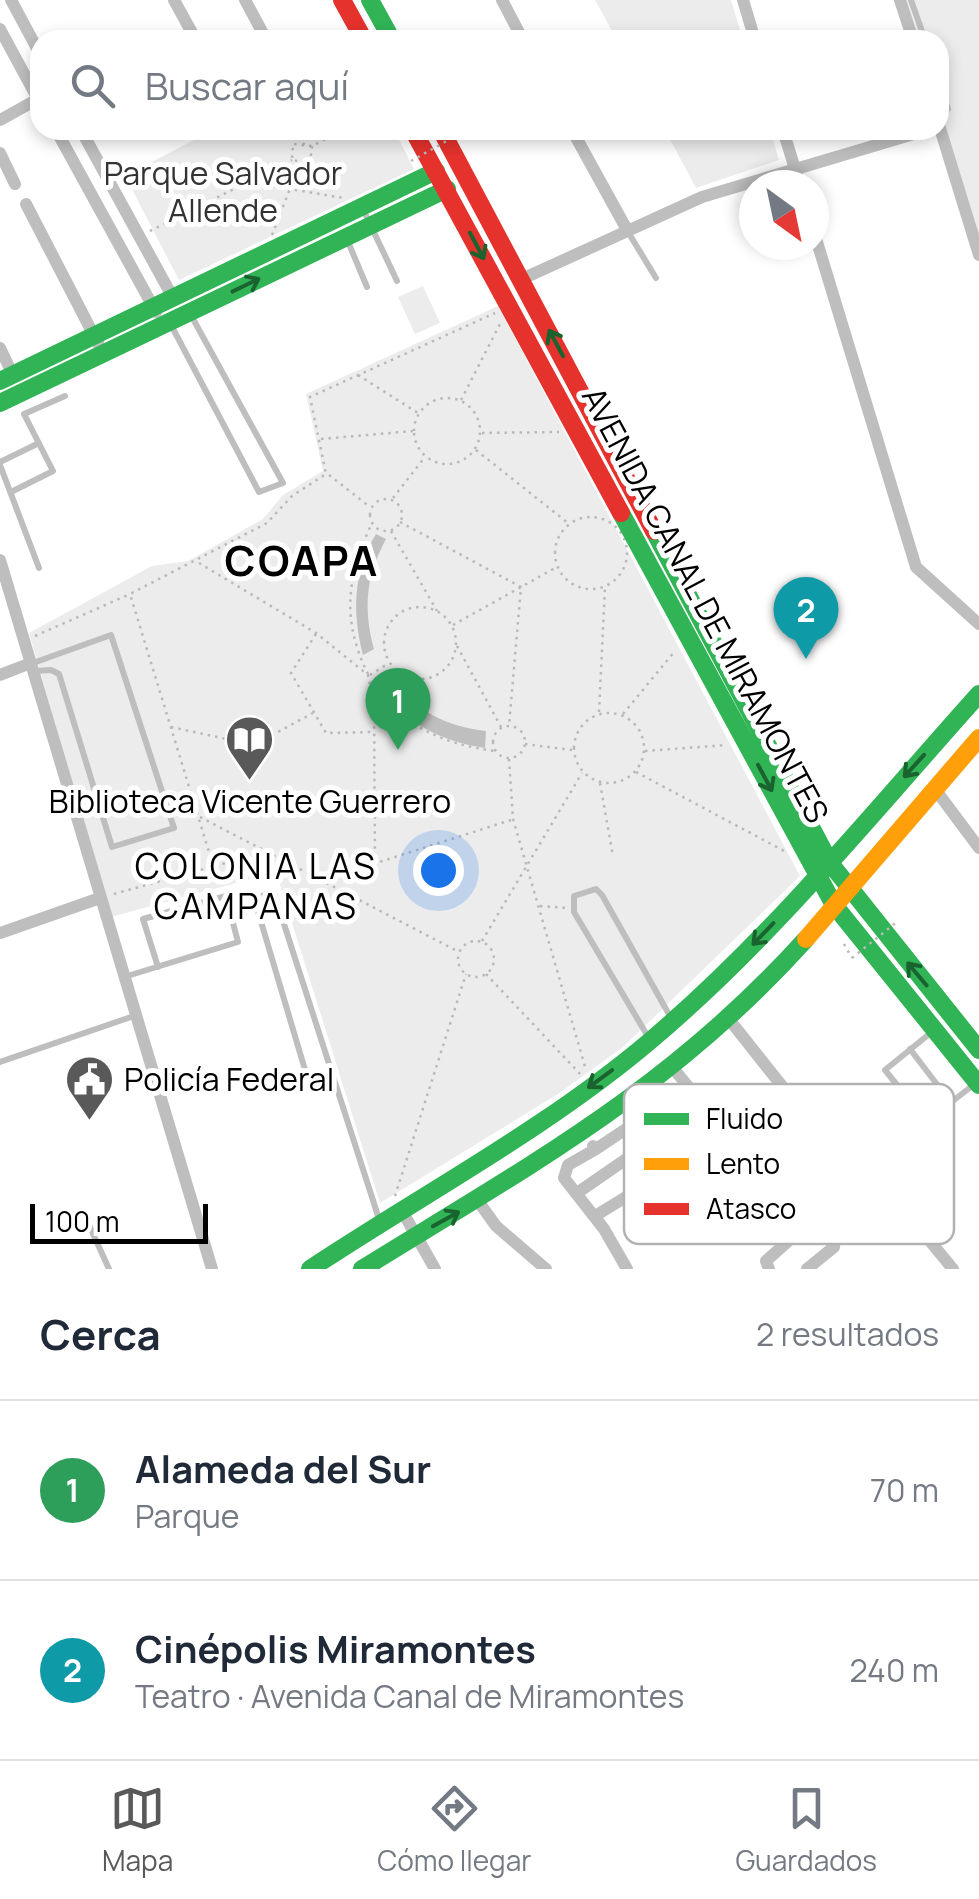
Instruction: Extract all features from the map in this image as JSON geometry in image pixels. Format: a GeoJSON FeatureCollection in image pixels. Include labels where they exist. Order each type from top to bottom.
{"type":"FeatureCollection","features":[{"type":"Feature","properties":{"kind":"main road"},"geometry":{"type":"LineString","coordinates":[[342,0],[358,30]]}},
{"type":"Feature","properties":{"kind":"main road"},"geometry":{"type":"LineString","coordinates":[[370,0],[386,30]]}},
{"type":"Feature","properties":{"kind":"main road","name":"AVENIDA CANAL DE MIRAMONTES"},"geometry":{"type":"LineString","coordinates":[[419,140],[802,848],[848,890],[973,1034],[979,1050]]}},
{"type":"Feature","properties":{"kind":"main road","name":"AVENIDA CANAL DE MIRAMONTES"},"geometry":{"type":"LineString","coordinates":[[455,140],[824,870],[834,905],[978,1083]]}},
{"type":"Feature","properties":{"kind":"main road"},"geometry":{"type":"LineString","coordinates":[[6,378],[436,171]]}},
{"type":"Feature","properties":{"kind":"main road"},"geometry":{"type":"LineString","coordinates":[[0,402],[447,189]]}},
{"type":"Feature","properties":{"kind":"main road"},"geometry":{"type":"LineString","coordinates":[[310,1269],[591,1086],[650,1041],[824,870],[979,694]]}},
{"type":"Feature","properties":{"kind":"main road"},"geometry":{"type":"LineString","coordinates":[[650,1084],[728,1018],[848,890],[979,738]]}},
{"type":"Feature","properties":{"kind":"main road"},"geometry":{"type":"LineString","coordinates":[[674,1019],[702,1044]]}},
{"type":"Feature","properties":{"kind":"main road"},"geometry":{"type":"LineString","coordinates":[[362,1269],[478,1201],[624,1103]]}},
{"type":"Feature","properties":{"kind":"street"},"geometry":{"type":"LineString","coordinates":[[0,6],[11,0],[30,35]]}},
{"type":"Feature","properties":{"kind":"street"},"geometry":{"type":"LineString","coordinates":[[175,0],[191,30]]}},
{"type":"Feature","properties":{"kind":"street"},"geometry":{"type":"LineString","coordinates":[[246,0],[262,30]]}},
{"type":"Feature","properties":{"kind":"street"},"geometry":{"type":"LineString","coordinates":[[502,0],[518,30]]}},
{"type":"Feature","properties":{"kind":"street"},"geometry":{"type":"LineString","coordinates":[[742,0],[752,30]]}},
{"type":"Feature","properties":{"kind":"street"},"geometry":{"type":"LineString","coordinates":[[900,0],[910,30]]}},
{"type":"Feature","properties":{"kind":"street"},"geometry":{"type":"LineString","coordinates":[[0,29],[30,84]]}},
{"type":"Feature","properties":{"kind":"street"},"geometry":{"type":"LineString","coordinates":[[0,120],[30,105]]}},
{"type":"Feature","properties":{"kind":"street"},"geometry":{"type":"LineString","coordinates":[[62,140],[152,306],[167,323]]}},
{"type":"Feature","properties":{"kind":"street"},"geometry":{"type":"LineString","coordinates":[[86,140],[172,296]]}},
{"type":"Feature","properties":{"kind":"street"},"geometry":{"type":"LineString","coordinates":[[578,140],[626,228]]}},
{"type":"Feature","properties":{"kind":"street"},"geometry":{"type":"LineString","coordinates":[[786,140],[795,170],[894,140]]}},
{"type":"Feature","properties":{"kind":"street"},"geometry":{"type":"LineString","coordinates":[[943,140],[979,255]]}},
{"type":"Feature","properties":{"kind":"street"},"geometry":{"type":"LineString","coordinates":[[71,157],[90,147]]}},
{"type":"Feature","properties":{"kind":"street"},"geometry":{"type":"LineString","coordinates":[[0,154],[15,184]]}},
{"type":"Feature","properties":{"kind":"street"},"geometry":{"type":"LineString","coordinates":[[522,278],[626,228],[739,186]]}},
{"type":"Feature","properties":{"kind":"street"},"geometry":{"type":"LineString","coordinates":[[26,204],[103,353]]}},
{"type":"Feature","properties":{"kind":"street"},"geometry":{"type":"LineString","coordinates":[[823,260],[916,567],[979,624]]}},
{"type":"Feature","properties":{"kind":"street"},"geometry":{"type":"LineString","coordinates":[[0,348],[6,378]]}},
{"type":"Feature","properties":{"kind":"street"},"geometry":{"type":"LineString","coordinates":[[0,560],[212,1269]]}},
{"type":"Feature","properties":{"kind":"street"},"geometry":{"type":"LineString","coordinates":[[0,676],[32,667]]}},
{"type":"Feature","properties":{"kind":"street"},"geometry":{"type":"LineString","coordinates":[[935,789],[976,840]]}},
{"type":"Feature","properties":{"kind":"street"},"geometry":{"type":"LineString","coordinates":[[0,933],[100,898]]}},
{"type":"Feature","properties":{"kind":"street"},"geometry":{"type":"LineString","coordinates":[[728,1018],[780,1084]]}},
{"type":"Feature","properties":{"kind":"street"},"geometry":{"type":"LineString","coordinates":[[673,1068],[686,1084]]}},
{"type":"Feature","properties":{"kind":"street"},"geometry":{"type":"LineString","coordinates":[[624,1130],[562,1172],[627,1269]]}},
{"type":"Feature","properties":{"kind":"street"},"geometry":{"type":"LineString","coordinates":[[583,1132],[596,1149]]}},
{"type":"Feature","properties":{"kind":"street"},"geometry":{"type":"LineString","coordinates":[[577,1193],[624,1161]]}},
{"type":"Feature","properties":{"kind":"street"},"geometry":{"type":"LineString","coordinates":[[595,1216],[624,1198]]}},
{"type":"Feature","properties":{"kind":"street"},"geometry":{"type":"LineString","coordinates":[[478,1201],[496,1226],[546,1269]]}},
{"type":"Feature","properties":{"kind":"street"},"geometry":{"type":"LineString","coordinates":[[390,1215],[414,1236],[435,1269]]}},
{"type":"Feature","properties":{"kind":"street"},"geometry":{"type":"LineString","coordinates":[[768,1269],[766,1261],[785,1244]]}},
{"type":"Feature","properties":{"kind":"street"},"geometry":{"type":"LineString","coordinates":[[807,1269],[837,1244]]}},
{"type":"Feature","properties":{"kind":"street"},"geometry":{"type":"LineString","coordinates":[[932,1244],[953,1269]]}},
{"type":"Feature","properties":{"kind":"lane"},"geometry":{"type":"LineString","coordinates":[[912,0],[922,30]]}},
{"type":"Feature","properties":{"kind":"lane"},"geometry":{"type":"LineString","coordinates":[[366,204],[397,281]]}},
{"type":"Feature","properties":{"kind":"lane"},"geometry":{"type":"LineString","coordinates":[[626,228],[656,278]]}},
{"type":"Feature","properties":{"kind":"lane"},"geometry":{"type":"LineString","coordinates":[[346,236],[367,287]]}},
{"type":"Feature","properties":{"kind":"lane"},"geometry":{"type":"LineString","coordinates":[[167,323],[259,492],[273,490],[283,482],[190,312]]}},
{"type":"Feature","properties":{"kind":"lane"},"geometry":{"type":"LineString","coordinates":[[10,492],[53,471],[24,414],[65,396]]}},
{"type":"Feature","properties":{"kind":"lane"},"geometry":{"type":"LineString","coordinates":[[39,443],[0,463],[40,568]]}},
{"type":"Feature","properties":{"kind":"lane"},"geometry":{"type":"LineString","coordinates":[[110,636],[174,828],[112,847],[59,674],[32,667],[110,636]]}},
{"type":"Feature","properties":{"kind":"lane"},"geometry":{"type":"LineString","coordinates":[[650,1041],[574,912],[574,896],[596,888],[602,895],[674,1019]]}},
{"type":"Feature","properties":{"kind":"lane"},"geometry":{"type":"LineString","coordinates":[[334,1083],[311,1090],[254,898],[274,893],[334,1083],[390,1215]]}},
{"type":"Feature","properties":{"kind":"lane"},"geometry":{"type":"LineString","coordinates":[[123,977],[158,967],[238,942],[226,896],[143,919],[158,967]]}},
{"type":"Feature","properties":{"kind":"lane"},"geometry":{"type":"LineString","coordinates":[[0,1062],[134,1016]]}},
{"type":"Feature","properties":{"kind":"lane"},"geometry":{"type":"LineString","coordinates":[[896,1084],[885,1070],[934,1030]]}},
{"type":"Feature","properties":{"kind":"lane"},"geometry":{"type":"LineString","coordinates":[[910,1050],[937,1084]]}},
{"type":"Feature","properties":{"kind":"lane"},"geometry":{"type":"LineString","coordinates":[[954,1101],[978,1083]]}},
{"type":"Feature","properties":{"kind":"lane"},"geometry":{"type":"LineString","coordinates":[[86,1216],[109,1269]]}},
{"type":"Feature","properties":{"kind":"path"},"geometry":{"type":"LineString","coordinates":[[303,145],[306,140]]}},
{"type":"Feature","properties":{"kind":"path"},"geometry":{"type":"LineString","coordinates":[[292,160],[294,144],[312,146],[324,140]]}},
{"type":"Feature","properties":{"kind":"path"},"geometry":{"type":"LineString","coordinates":[[411,161],[442,140]]}},
{"type":"Feature","properties":{"kind":"path"},"geometry":{"type":"LineString","coordinates":[[139,236],[292,160],[310,163],[312,146]]}},
{"type":"Feature","properties":{"kind":"path"},"geometry":{"type":"LineString","coordinates":[[266,252],[301,162]]}},
{"type":"Feature","properties":{"kind":"path"},"geometry":{"type":"LineString","coordinates":[[111,186],[247,182],[366,204]]}},
{"type":"Feature","properties":{"kind":"path"},"geometry":{"type":"LineString","coordinates":[[495,751],[492,741],[502,728],[509,726],[521,732],[525,744],[521,753],[509,758],[431,736],[398,713],[368,675],[355,648],[348,612],[354,567],[372,523],[371,508],[326,474],[310,397],[510,306]]}},
{"type":"Feature","properties":{"kind":"path"},"geometry":{"type":"LineString","coordinates":[[460,401],[510,306]]}},
{"type":"Feature","properties":{"kind":"path"},"geometry":{"type":"LineString","coordinates":[[358,375],[420,414]]}},
{"type":"Feature","properties":{"kind":"path"},"geometry":{"type":"LineString","coordinates":[[460,401],[476,414],[480,432],[475,449],[468,458],[446,464],[426,456],[414,431],[420,414],[434,402],[460,401]]}},
{"type":"Feature","properties":{"kind":"path"},"geometry":{"type":"LineString","coordinates":[[319,439],[414,431]]}},
{"type":"Feature","properties":{"kind":"path"},"geometry":{"type":"LineString","coordinates":[[480,432],[578,432]]}},
{"type":"Feature","properties":{"kind":"path"},"geometry":{"type":"LineString","coordinates":[[475,449],[569,524]]}},
{"type":"Feature","properties":{"kind":"path"},"geometry":{"type":"LineString","coordinates":[[392,500],[426,456]]}},
{"type":"Feature","properties":{"kind":"path"},"geometry":{"type":"LineString","coordinates":[[24,640],[198,562],[267,523],[292,496],[326,474]]}},
{"type":"Feature","properties":{"kind":"path"},"geometry":{"type":"LineString","coordinates":[[371,508],[380,500],[392,500],[402,510],[400,522],[391,530],[380,530],[372,523]]}},
{"type":"Feature","properties":{"kind":"path"},"geometry":{"type":"LineString","coordinates":[[592,517],[604,519],[622,535],[626,559],[622,570],[604,586],[582,588],[572,584],[557,567],[556,543],[569,524],[592,517]]}},
{"type":"Feature","properties":{"kind":"path"},"geometry":{"type":"LineString","coordinates":[[400,522],[521,587]]}},
{"type":"Feature","properties":{"kind":"path"},"geometry":{"type":"LineString","coordinates":[[391,530],[438,612],[452,626],[456,642],[502,728]]}},
{"type":"Feature","properties":{"kind":"path"},"geometry":{"type":"LineString","coordinates":[[198,562],[316,633],[368,675],[374,704],[375,860]]}},
{"type":"Feature","properties":{"kind":"path"},"geometry":{"type":"LineString","coordinates":[[452,626],[557,567]]}},
{"type":"Feature","properties":{"kind":"path"},"geometry":{"type":"LineString","coordinates":[[599,714],[604,586]]}},
{"type":"Feature","properties":{"kind":"path"},"geometry":{"type":"LineString","coordinates":[[509,726],[521,587]]}},
{"type":"Feature","properties":{"kind":"path"},"geometry":{"type":"LineString","coordinates":[[130,594],[213,865]]}},
{"type":"Feature","properties":{"kind":"path"},"geometry":{"type":"LineString","coordinates":[[438,612],[407,610],[390,622],[384,643],[390,663],[407,677],[430,678],[449,664],[456,642]]}},
{"type":"Feature","properties":{"kind":"path"},"geometry":{"type":"LineString","coordinates":[[316,633],[291,673],[326,733],[372,732]]}},
{"type":"Feature","properties":{"kind":"path"},"geometry":{"type":"LineString","coordinates":[[622,715],[688,635]]}},
{"type":"Feature","properties":{"kind":"path"},"geometry":{"type":"LineString","coordinates":[[368,675],[390,663]]}},
{"type":"Feature","properties":{"kind":"path"},"geometry":{"type":"LineString","coordinates":[[171,727],[254,746],[314,713]]}},
{"type":"Feature","properties":{"kind":"path"},"geometry":{"type":"LineString","coordinates":[[599,714],[622,715],[639,730],[644,751],[635,772],[619,782],[600,782],[583,772],[574,750],[580,727],[599,714]]}},
{"type":"Feature","properties":{"kind":"path"},"geometry":{"type":"LineString","coordinates":[[525,744],[574,750]]}},
{"type":"Feature","properties":{"kind":"path"},"geometry":{"type":"LineString","coordinates":[[644,751],[746,744]]}},
{"type":"Feature","properties":{"kind":"path"},"geometry":{"type":"LineString","coordinates":[[509,758],[513,819],[591,1086]]}},
{"type":"Feature","properties":{"kind":"path"},"geometry":{"type":"LineString","coordinates":[[482,942],[583,772]]}},
{"type":"Feature","properties":{"kind":"path"},"geometry":{"type":"LineString","coordinates":[[635,772],[789,854],[802,848]]}},
{"type":"Feature","properties":{"kind":"path"},"geometry":{"type":"LineString","coordinates":[[600,782],[613,856]]}},
{"type":"Feature","properties":{"kind":"path"},"geometry":{"type":"LineString","coordinates":[[199,816],[459,952]]}},
{"type":"Feature","properties":{"kind":"path"},"geometry":{"type":"LineString","coordinates":[[322,880],[513,819]]}},
{"type":"Feature","properties":{"kind":"path"},"geometry":{"type":"LineString","coordinates":[[100,898],[267,852]]}},
{"type":"Feature","properties":{"kind":"path"},"geometry":{"type":"LineString","coordinates":[[538,906],[568,908]]}},
{"type":"Feature","properties":{"kind":"path"},"geometry":{"type":"LineString","coordinates":[[842,946],[852,958],[898,921]]}},
{"type":"Feature","properties":{"kind":"path"},"geometry":{"type":"LineString","coordinates":[[466,974],[458,964],[459,952],[467,942],[482,942],[495,957],[486,974]]}},
{"type":"Feature","properties":{"kind":"path"},"geometry":{"type":"LineString","coordinates":[[466,974],[486,974],[591,1086]]}},
{"type":"Feature","properties":{"kind":"path"},"geometry":{"type":"LineString","coordinates":[[390,1215],[466,974]]}},
{"type":"Feature","properties":{"kind":"green space"},"geometry":{"type":"Polygon","coordinates":[[[595,0],[731,0],[740,30],[612,30],[595,0]]]}},
{"type":"Feature","properties":{"kind":"green space"},"geometry":{"type":"Polygon","coordinates":[[[903,0],[979,0],[979,239],[947,140],[949,30],[913,30],[903,0]]]}},
{"type":"Feature","properties":{"kind":"green space","name":"Parque Salvador Allende"},"geometry":{"type":"Polygon","coordinates":[[[194,140],[399,140],[414,169],[179,280],[125,176],[194,140]]]}},
{"type":"Feature","properties":{"kind":"green space"},"geometry":{"type":"Polygon","coordinates":[[[670,140],[773,140],[779,160],[739,170],[739,173],[696,188],[670,140]]]}},
{"type":"Feature","properties":{"kind":"green space"},"geometry":{"type":"Polygon","coordinates":[[[423,286],[440,323],[415,334],[398,297],[423,286]]]}},
{"type":"Feature","properties":{"kind":"green space"},"geometry":{"type":"Polygon","coordinates":[[[498,306],[800,876],[623,1047],[558,1094],[380,1203],[276,872],[111,917],[29,633],[152,566],[188,561],[263,519],[283,495],[323,471],[306,394],[498,306]]]}},
{"type":"Feature","properties":{"kind":"shaded area"},"geometry":{"type":"Polygon","coordinates":[[[376,534],[386,539],[368,592],[374,649],[363,655],[357,593],[363,563],[376,534]]]}},
{"type":"Feature","properties":{"kind":"shaded area"},"geometry":{"type":"Polygon","coordinates":[[[391,681],[434,716],[486,731],[485,748],[454,741],[413,721],[379,689],[391,681]]]}},
{"type":"Feature","properties":{"kind":"traffic: fast"},"geometry":{"type":"LineString","coordinates":[[370,0],[386,30]]}},
{"type":"Feature","properties":{"kind":"traffic: fast"},"geometry":{"type":"LineString","coordinates":[[0,381],[436,171]]}},
{"type":"Feature","properties":{"kind":"traffic: fast"},"geometry":{"type":"LineString","coordinates":[[0,403],[447,189]]}},
{"type":"Feature","properties":{"kind":"traffic: fast"},"geometry":{"type":"LineString","coordinates":[[621,513],[834,905],[979,1085]]}},
{"type":"Feature","properties":{"kind":"traffic: fast"},"geometry":{"type":"LineString","coordinates":[[654,531],[830,863],[979,1050]]}},
{"type":"Feature","properties":{"kind":"traffic: fast"},"geometry":{"type":"LineString","coordinates":[[310,1269],[527,1132],[650,1041],[780,917],[979,694]]}},
{"type":"Feature","properties":{"kind":"traffic: fast"},"geometry":{"type":"LineString","coordinates":[[647,1084],[755,992],[806,939]]}},
{"type":"Feature","properties":{"kind":"traffic: fast"},"geometry":{"type":"LineString","coordinates":[[362,1269],[541,1158],[624,1101]]}},
{"type":"Feature","properties":{"kind":"traffic: slow"},"geometry":{"type":"LineString","coordinates":[[806,939],[979,738]]}},
{"type":"Feature","properties":{"kind":"traffic: jam"},"geometry":{"type":"LineString","coordinates":[[342,0],[358,30]]}},
{"type":"Feature","properties":{"kind":"traffic: jam"},"geometry":{"type":"LineString","coordinates":[[418,140],[621,513]]}},
{"type":"Feature","properties":{"kind":"traffic: jam"},"geometry":{"type":"LineString","coordinates":[[446,140],[654,531]]}},
{"type":"Feature","properties":{"kind":"place","name":"Cinépolis Miramontes"},"geometry":{"type":"Point","coordinates":[806,659]}},
{"type":"Feature","properties":{"kind":"place","name":"Alameda del Sur"},"geometry":{"type":"Point","coordinates":[398,750]}},
{"type":"Feature","properties":{"kind":"place","name":"Biblioteca Vicente Guerrero"},"geometry":{"type":"Point","coordinates":[250,782]}},
{"type":"Feature","properties":{"kind":"place","name":"Policía Federal"},"geometry":{"type":"Point","coordinates":[89,1122]}},
{"type":"Feature","properties":{"kind":"district","name":"COAPA"},"geometry":{"type":"Point","coordinates":[302,561]}},
{"type":"Feature","properties":{"kind":"district","name":"COLONIA LAS CAMPANAS"},"geometry":{"type":"Point","coordinates":[256,887]}}]}
